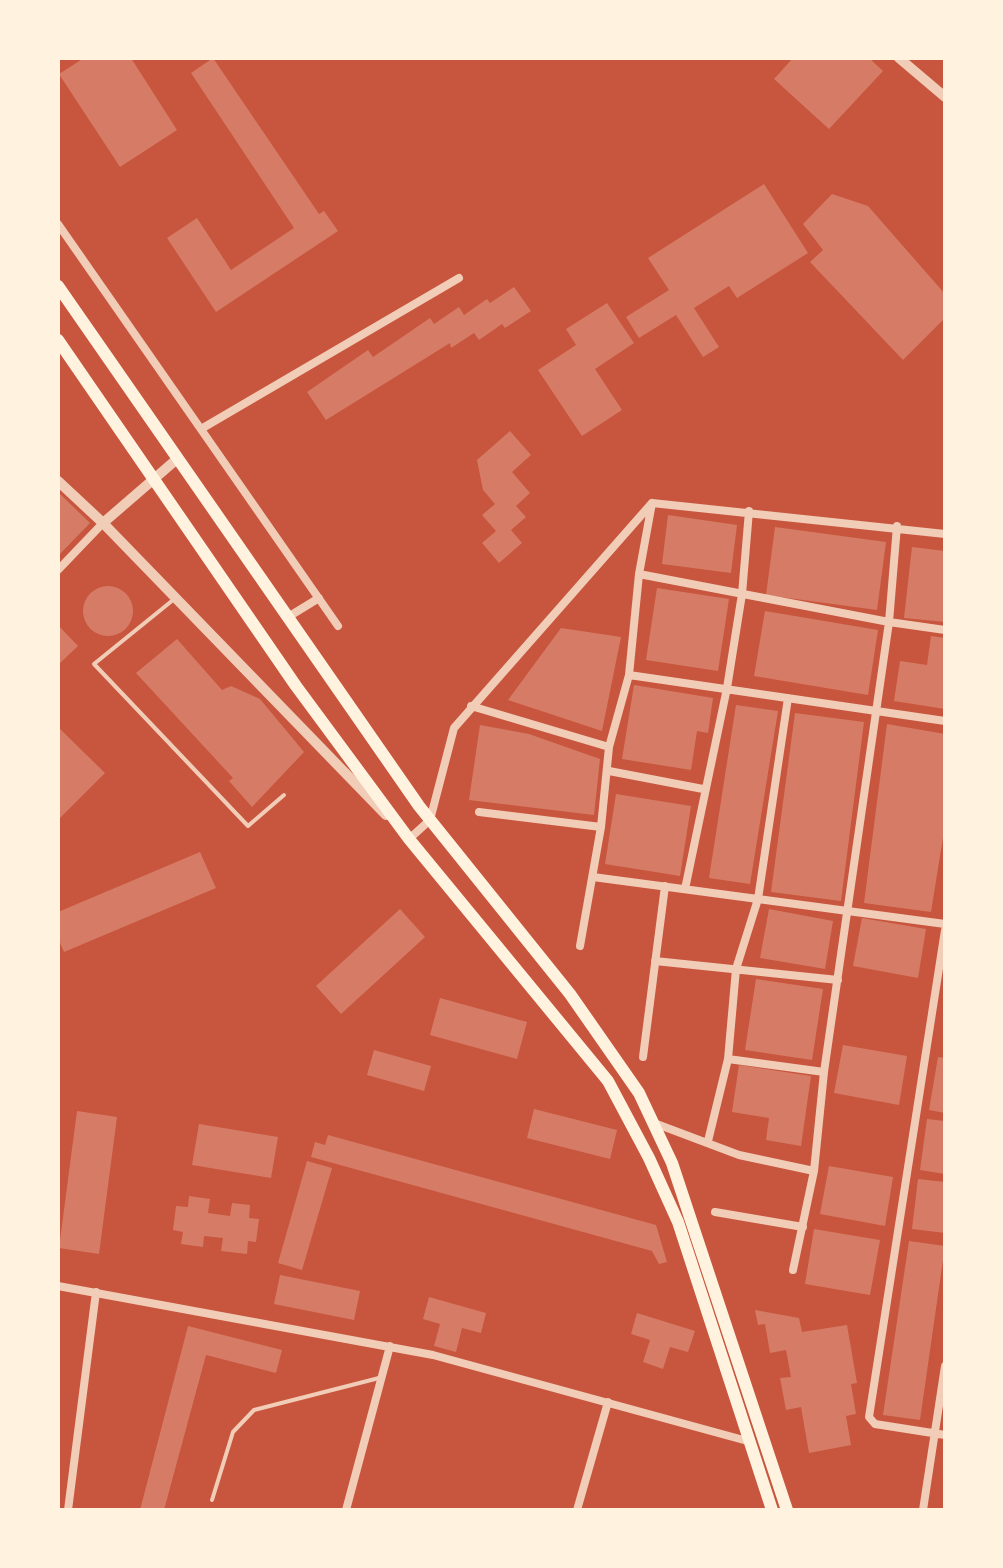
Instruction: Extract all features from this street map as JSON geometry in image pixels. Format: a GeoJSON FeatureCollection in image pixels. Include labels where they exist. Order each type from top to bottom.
{"type":"FeatureCollection","features":[{"type":"Feature","properties":{"kind":"main road"},"geometry":{"type":"LineString","coordinates":[[58,286],[430,820],[570,994],[639,1093],[672,1163],[787,1510]]}},
{"type":"Feature","properties":{"kind":"main road"},"geometry":{"type":"LineString","coordinates":[[58,340],[296,686],[409,839],[608,1081],[678,1222],[772,1510]]}},
{"type":"Feature","properties":{"kind":"street"},"geometry":{"type":"LineString","coordinates":[[899,58],[945,97]]}},
{"type":"Feature","properties":{"kind":"street"},"geometry":{"type":"LineString","coordinates":[[58,224],[338,626]]}},
{"type":"Feature","properties":{"kind":"street"},"geometry":{"type":"LineString","coordinates":[[201,429],[459,278]]}},
{"type":"Feature","properties":{"kind":"street"},"geometry":{"type":"LineString","coordinates":[[58,570],[103,523],[177,459]]}},
{"type":"Feature","properties":{"kind":"street"},"geometry":{"type":"LineString","coordinates":[[58,481],[176,597],[409,839],[430,820],[454,728],[652,503]]}},
{"type":"Feature","properties":{"kind":"street"},"geometry":{"type":"LineString","coordinates":[[652,503],[897,526],[945,534]]}},
{"type":"Feature","properties":{"kind":"street"},"geometry":{"type":"LineString","coordinates":[[580,946],[601,827],[609,747],[629,675],[639,574],[652,503]]}},
{"type":"Feature","properties":{"kind":"street"},"geometry":{"type":"LineString","coordinates":[[685,889],[703,789],[727,688],[742,594],[749,511]]}},
{"type":"Feature","properties":{"kind":"street"},"geometry":{"type":"LineString","coordinates":[[793,1270],[814,1171],[824,1072],[889,622],[897,526]]}},
{"type":"Feature","properties":{"kind":"street"},"geometry":{"type":"LineString","coordinates":[[639,574],[945,630]]}},
{"type":"Feature","properties":{"kind":"street"},"geometry":{"type":"LineString","coordinates":[[288,617],[319,598]]}},
{"type":"Feature","properties":{"kind":"street"},"geometry":{"type":"LineString","coordinates":[[629,675],[945,721]]}},
{"type":"Feature","properties":{"kind":"street"},"geometry":{"type":"LineString","coordinates":[[708,1141],[728,1059],[736,969],[758,899],[788,698]]}},
{"type":"Feature","properties":{"kind":"street"},"geometry":{"type":"LineString","coordinates":[[471,706],[609,747]]}},
{"type":"Feature","properties":{"kind":"street"},"geometry":{"type":"LineString","coordinates":[[609,771],[703,789]]}},
{"type":"Feature","properties":{"kind":"street"},"geometry":{"type":"LineString","coordinates":[[479,812],[601,827]]}},
{"type":"Feature","properties":{"kind":"street"},"geometry":{"type":"LineString","coordinates":[[593,877],[945,927],[869,1417],[875,1424],[945,1435]]}},
{"type":"Feature","properties":{"kind":"street"},"geometry":{"type":"LineString","coordinates":[[643,1057],[665,886]]}},
{"type":"Feature","properties":{"kind":"street"},"geometry":{"type":"LineString","coordinates":[[655,961],[838,980]]}},
{"type":"Feature","properties":{"kind":"street"},"geometry":{"type":"LineString","coordinates":[[728,1059],[824,1072]]}},
{"type":"Feature","properties":{"kind":"street"},"geometry":{"type":"LineString","coordinates":[[653,1122],[739,1155],[814,1171]]}},
{"type":"Feature","properties":{"kind":"street"},"geometry":{"type":"LineString","coordinates":[[715,1212],[803,1227]]}},
{"type":"Feature","properties":{"kind":"street"},"geometry":{"type":"LineString","coordinates":[[58,1286],[390,1346],[766,1446]]}},
{"type":"Feature","properties":{"kind":"street"},"geometry":{"type":"LineString","coordinates":[[68,1510],[96,1292]]}},
{"type":"Feature","properties":{"kind":"street"},"geometry":{"type":"LineString","coordinates":[[346,1510],[390,1346]]}},
{"type":"Feature","properties":{"kind":"street"},"geometry":{"type":"LineString","coordinates":[[923,1510],[945,1366]]}},
{"type":"Feature","properties":{"kind":"street"},"geometry":{"type":"LineString","coordinates":[[577,1510],[608,1402]]}},
{"type":"Feature","properties":{"kind":"lane"},"geometry":{"type":"LineString","coordinates":[[176,597],[94,664],[248,826],[284,795]]}},
{"type":"Feature","properties":{"kind":"lane"},"geometry":{"type":"LineString","coordinates":[[212,1500],[233,1432],[254,1410],[382,1377]]}},
{"type":"Feature","properties":{"kind":"building"},"geometry":{"type":"Polygon","coordinates":[[[84,58],[131,58],[177,130],[120,167],[59,74],[84,58]]]}},
{"type":"Feature","properties":{"kind":"building"},"geometry":{"type":"Polygon","coordinates":[[[213,58],[319,214],[324,211],[338,231],[216,312],[167,238],[197,218],[231,270],[294,228],[191,73],[213,58]]]}},
{"type":"Feature","properties":{"kind":"building"},"geometry":{"type":"Polygon","coordinates":[[[793,58],[869,58],[883,71],[829,129],[774,79],[793,58]]]}},
{"type":"Feature","properties":{"kind":"building"},"geometry":{"type":"Polygon","coordinates":[[[764,184],[808,253],[737,298],[729,286],[694,308],[719,347],[703,357],[676,315],[639,338],[626,317],[669,290],[648,258],[764,184]]]}},
{"type":"Feature","properties":{"kind":"building"},"geometry":{"type":"Polygon","coordinates":[[[832,194],[868,206],[945,294],[945,318],[903,360],[810,262],[823,250],[803,224],[832,194]]]}},
{"type":"Feature","properties":{"kind":"building"},"geometry":{"type":"Polygon","coordinates":[[[514,287],[531,311],[505,328],[502,324],[479,340],[474,333],[451,348],[450,343],[326,420],[307,392],[368,350],[373,357],[430,318],[434,324],[459,307],[464,315],[487,299],[490,303],[514,287]]]}},
{"type":"Feature","properties":{"kind":"building"},"geometry":{"type":"Polygon","coordinates":[[[607,303],[634,343],[595,369],[622,410],[582,436],[538,370],[576,345],[566,329],[607,303]]]}},
{"type":"Feature","properties":{"kind":"building"},"geometry":{"type":"Polygon","coordinates":[[[510,431],[531,455],[512,472],[530,493],[516,506],[526,517],[511,530],[522,543],[499,563],[482,543],[496,531],[482,515],[495,504],[483,490],[477,460],[510,431]]]}},
{"type":"Feature","properties":{"kind":"building"},"geometry":{"type":"Polygon","coordinates":[[[58,492],[90,523],[58,556],[58,492]]]}},
{"type":"Feature","properties":{"kind":"building"},"geometry":{"type":"Polygon","coordinates":[[[668,515],[737,525],[731,573],[662,564],[668,515]]]}},
{"type":"Feature","properties":{"kind":"building"},"geometry":{"type":"Polygon","coordinates":[[[775,527],[886,542],[877,610],[766,595],[775,527]]]}},
{"type":"Feature","properties":{"kind":"building"},"geometry":{"type":"Polygon","coordinates":[[[912,547],[945,551],[945,622],[904,618],[912,547]]]}},
{"type":"Feature","properties":{"kind":"building"},"geometry":{"type":"Polygon","coordinates":[[[108,586],[126,593],[133,611],[126,629],[108,636],[90,629],[83,611],[90,593],[108,586]]]}},
{"type":"Feature","properties":{"kind":"building"},"geometry":{"type":"Polygon","coordinates":[[[657,588],[729,599],[718,671],[646,660],[657,588]]]}},
{"type":"Feature","properties":{"kind":"building"},"geometry":{"type":"Polygon","coordinates":[[[765,611],[878,630],[868,695],[754,676],[765,611]]]}},
{"type":"Feature","properties":{"kind":"building"},"geometry":{"type":"Polygon","coordinates":[[[58,625],[78,646],[58,665],[58,625]]]}},
{"type":"Feature","properties":{"kind":"building"},"geometry":{"type":"Polygon","coordinates":[[[561,628],[621,637],[602,731],[508,700],[561,628]]]}},
{"type":"Feature","properties":{"kind":"building"},"geometry":{"type":"Polygon","coordinates":[[[931,636],[945,638],[945,709],[894,701],[900,661],[927,665],[931,636]]]}},
{"type":"Feature","properties":{"kind":"building"},"geometry":{"type":"Polygon","coordinates":[[[177,639],[222,690],[231,686],[260,699],[304,752],[252,807],[229,781],[233,778],[136,673],[177,639]]]}},
{"type":"Feature","properties":{"kind":"building"},"geometry":{"type":"Polygon","coordinates":[[[634,685],[713,698],[708,733],[697,731],[691,770],[622,759],[634,685]]]}},
{"type":"Feature","properties":{"kind":"building"},"geometry":{"type":"Polygon","coordinates":[[[736,705],[778,711],[750,884],[709,878],[736,705]]]}},
{"type":"Feature","properties":{"kind":"building"},"geometry":{"type":"Polygon","coordinates":[[[795,713],[864,722],[841,901],[771,892],[795,713]]]}},
{"type":"Feature","properties":{"kind":"building"},"geometry":{"type":"Polygon","coordinates":[[[887,724],[945,734],[945,825],[931,912],[864,903],[887,724]]]}},
{"type":"Feature","properties":{"kind":"building"},"geometry":{"type":"Polygon","coordinates":[[[480,725],[529,734],[600,759],[594,815],[469,800],[480,725]]]}},
{"type":"Feature","properties":{"kind":"building"},"geometry":{"type":"Polygon","coordinates":[[[58,727],[105,773],[58,820],[58,727]]]}},
{"type":"Feature","properties":{"kind":"building"},"geometry":{"type":"Polygon","coordinates":[[[616,794],[691,806],[680,876],[605,864],[616,794]]]}},
{"type":"Feature","properties":{"kind":"building"},"geometry":{"type":"Polygon","coordinates":[[[200,852],[216,888],[64,952],[58,938],[58,912],[200,852]]]}},
{"type":"Feature","properties":{"kind":"building"},"geometry":{"type":"Polygon","coordinates":[[[400,909],[425,937],[341,1014],[316,986],[400,909]]]}},
{"type":"Feature","properties":{"kind":"building"},"geometry":{"type":"Polygon","coordinates":[[[769,909],[833,921],[825,969],[760,958],[769,909]]]}},
{"type":"Feature","properties":{"kind":"building"},"geometry":{"type":"Polygon","coordinates":[[[862,918],[926,929],[918,978],[853,966],[862,918]]]}},
{"type":"Feature","properties":{"kind":"building"},"geometry":{"type":"Polygon","coordinates":[[[756,979],[823,989],[812,1060],[745,1050],[756,979]]]}},
{"type":"Feature","properties":{"kind":"building"},"geometry":{"type":"Polygon","coordinates":[[[440,998],[527,1022],[517,1059],[430,1035],[440,998]]]}},
{"type":"Feature","properties":{"kind":"building"},"geometry":{"type":"Polygon","coordinates":[[[843,1045],[907,1056],[899,1105],[834,1093],[843,1045]]]}},
{"type":"Feature","properties":{"kind":"building"},"geometry":{"type":"Polygon","coordinates":[[[374,1050],[431,1066],[424,1091],[367,1075],[374,1050]]]}},
{"type":"Feature","properties":{"kind":"building"},"geometry":{"type":"Polygon","coordinates":[[[938,1057],[945,1058],[945,1113],[929,1110],[938,1057]]]}},
{"type":"Feature","properties":{"kind":"building"},"geometry":{"type":"Polygon","coordinates":[[[739,1065],[811,1076],[801,1146],[766,1140],[769,1118],[732,1112],[739,1065]]]}},
{"type":"Feature","properties":{"kind":"building"},"geometry":{"type":"Polygon","coordinates":[[[534,1109],[617,1130],[610,1159],[527,1138],[534,1109]]]}},
{"type":"Feature","properties":{"kind":"building"},"geometry":{"type":"Polygon","coordinates":[[[77,1111],[117,1117],[99,1254],[59,1248],[77,1111]]]}},
{"type":"Feature","properties":{"kind":"building"},"geometry":{"type":"Polygon","coordinates":[[[927,1119],[945,1121],[945,1174],[920,1170],[927,1119]]]}},
{"type":"Feature","properties":{"kind":"building"},"geometry":{"type":"Polygon","coordinates":[[[199,1124],[278,1137],[271,1178],[192,1165],[199,1124]]]}},
{"type":"Feature","properties":{"kind":"building"},"geometry":{"type":"Polygon","coordinates":[[[328,1135],[656,1225],[667,1262],[659,1264],[652,1251],[311,1157],[315,1142],[325,1145],[328,1135]]]}},
{"type":"Feature","properties":{"kind":"building"},"geometry":{"type":"Polygon","coordinates":[[[307,1161],[332,1168],[302,1270],[278,1263],[307,1161]]]}},
{"type":"Feature","properties":{"kind":"building"},"geometry":{"type":"Polygon","coordinates":[[[829,1166],[893,1177],[885,1226],[820,1214],[829,1166]]]}},
{"type":"Feature","properties":{"kind":"building"},"geometry":{"type":"Polygon","coordinates":[[[918,1179],[945,1182],[945,1233],[912,1229],[918,1179]]]}},
{"type":"Feature","properties":{"kind":"building"},"geometry":{"type":"Polygon","coordinates":[[[189,1196],[210,1199],[208,1213],[230,1216],[232,1203],[250,1205],[249,1218],[259,1219],[256,1242],[248,1241],[247,1254],[221,1251],[223,1238],[204,1236],[203,1247],[181,1244],[183,1232],[173,1230],[176,1206],[188,1207],[189,1196]]]}},
{"type":"Feature","properties":{"kind":"building"},"geometry":{"type":"Polygon","coordinates":[[[814,1229],[880,1240],[870,1295],[805,1284],[814,1229]]]}},
{"type":"Feature","properties":{"kind":"building"},"geometry":{"type":"Polygon","coordinates":[[[909,1241],[945,1246],[920,1420],[883,1415],[909,1241]]]}},
{"type":"Feature","properties":{"kind":"building"},"geometry":{"type":"Polygon","coordinates":[[[280,1275],[360,1291],[354,1320],[274,1304],[280,1275]]]}},
{"type":"Feature","properties":{"kind":"building"},"geometry":{"type":"Polygon","coordinates":[[[429,1297],[486,1313],[481,1333],[462,1328],[456,1352],[434,1346],[440,1324],[423,1319],[429,1297]]]}},
{"type":"Feature","properties":{"kind":"building"},"geometry":{"type":"Polygon","coordinates":[[[755,1310],[799,1318],[802,1332],[847,1325],[857,1383],[851,1384],[856,1414],[846,1416],[851,1445],[809,1453],[801,1407],[786,1410],[780,1378],[791,1377],[786,1350],[770,1353],[765,1324],[758,1325],[755,1310]]]}},
{"type":"Feature","properties":{"kind":"building"},"geometry":{"type":"Polygon","coordinates":[[[637,1313],[695,1331],[688,1352],[670,1347],[663,1369],[643,1362],[650,1340],[631,1334],[637,1313]]]}},
{"type":"Feature","properties":{"kind":"building"},"geometry":{"type":"Polygon","coordinates":[[[188,1326],[282,1350],[276,1373],[206,1355],[164,1510],[140,1510],[188,1326]]]}}]}
